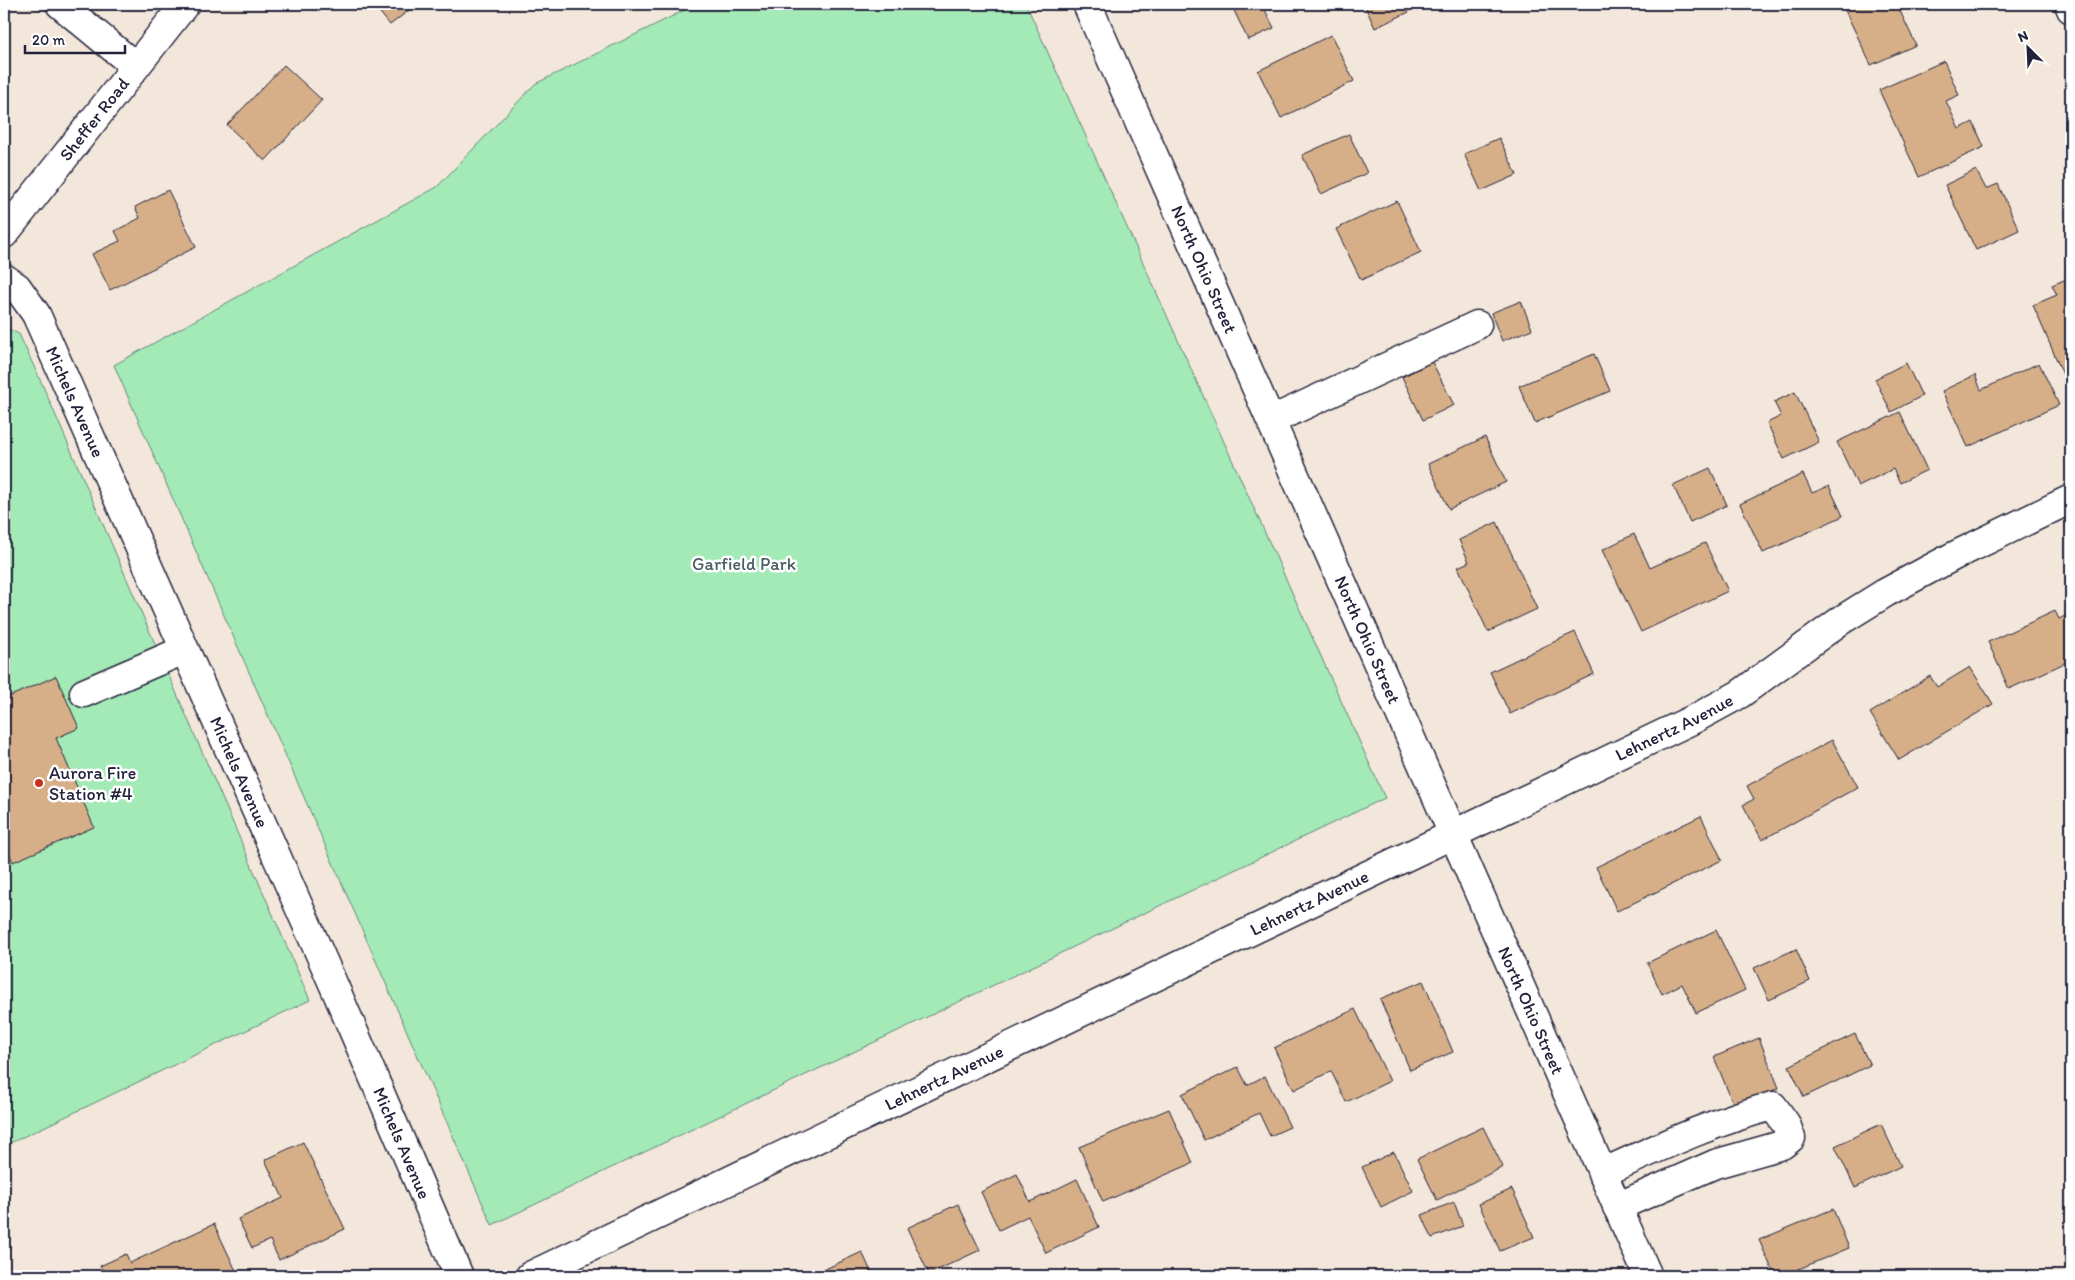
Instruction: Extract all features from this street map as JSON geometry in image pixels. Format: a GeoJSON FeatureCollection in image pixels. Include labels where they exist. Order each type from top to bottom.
{"type":"FeatureCollection","features":[{"type":"Feature","properties":{"kind":"street"},"geometry":{"type":"LineString","coordinates":[[60,4],[135,66]]}},
{"type":"Feature","properties":{"kind":"street","name":"Sheffer Road"},"geometry":{"type":"LineString","coordinates":[[4,234],[185,4]]}},
{"type":"Feature","properties":{"kind":"street","name":"North Ohio Street"},"geometry":{"type":"LineString","coordinates":[[1087,4],[1648,1276]]}},
{"type":"Feature","properties":{"kind":"street"},"geometry":{"type":"LineString","coordinates":[[2069,4],[2071,9]]}},
{"type":"Feature","properties":{"kind":"street","name":"Michels Avenue"},"geometry":{"type":"LineString","coordinates":[[4,278],[17,287],[36,314],[335,988],[459,1276]]}},
{"type":"Feature","properties":{"kind":"street"},"geometry":{"type":"LineString","coordinates":[[1272,420],[1477,325]]}},
{"type":"Feature","properties":{"kind":"street","name":"Lehnertz Avenue"},"geometry":{"type":"LineString","coordinates":[[530,1276],[1452,833],[1696,718],[1740,694],[1840,621],[1884,593],[1954,556],[2071,499]]}},
{"type":"Feature","properties":{"kind":"street"},"geometry":{"type":"LineString","coordinates":[[84,693],[184,650]]}},
{"type":"Feature","properties":{"kind":"street"},"geometry":{"type":"LineString","coordinates":[[1602,1173],[1742,1114],[1773,1106],[1786,1124],[1791,1138],[1782,1145],[1715,1164],[1617,1207]]}},
{"type":"Feature","properties":{"kind":"green space","name":"Garfield Park"},"geometry":{"type":"Polygon","coordinates":[[[697,4],[1026,4],[1385,798],[492,1225],[114,365],[437,187],[535,84],[697,4]]]}},
{"type":"Feature","properties":{"kind":"green space"},"geometry":{"type":"Polygon","coordinates":[[[4,327],[19,334],[42,384],[310,1000],[4,1146],[4,327]]]}},
{"type":"Feature","properties":{"kind":"building"},"geometry":{"type":"Polygon","coordinates":[[[373,4],[417,4],[390,25],[373,4]]]}},
{"type":"Feature","properties":{"kind":"building"},"geometry":{"type":"Polygon","coordinates":[[[1231,4],[1262,4],[1274,28],[1248,40],[1231,4]]]}},
{"type":"Feature","properties":{"kind":"building"},"geometry":{"type":"Polygon","coordinates":[[[1364,4],[1405,4],[1409,12],[1375,28],[1364,4]]]}},
{"type":"Feature","properties":{"kind":"building"},"geometry":{"type":"Polygon","coordinates":[[[1842,4],[1914,4],[1900,11],[1916,45],[1871,65],[1842,4]]]}},
{"type":"Feature","properties":{"kind":"building"},"geometry":{"type":"Polygon","coordinates":[[[1331,35],[1354,81],[1281,118],[1258,71],[1331,35]]]}},
{"type":"Feature","properties":{"kind":"building"},"geometry":{"type":"Polygon","coordinates":[[[1944,61],[1959,95],[1946,101],[1959,129],[1973,122],[1984,147],[1919,177],[1879,90],[1944,61]]]}},
{"type":"Feature","properties":{"kind":"building"},"geometry":{"type":"Polygon","coordinates":[[[284,65],[322,100],[265,161],[227,125],[284,65]]]}},
{"type":"Feature","properties":{"kind":"building"},"geometry":{"type":"Polygon","coordinates":[[[1349,134],[1367,173],[1321,194],[1302,155],[1349,134]]]}},
{"type":"Feature","properties":{"kind":"building"},"geometry":{"type":"Polygon","coordinates":[[[1499,138],[1517,175],[1481,191],[1464,154],[1499,138]]]}},
{"type":"Feature","properties":{"kind":"building"},"geometry":{"type":"Polygon","coordinates":[[[1976,170],[1986,189],[1998,184],[2019,230],[1976,250],[1945,185],[1976,170]]]}},
{"type":"Feature","properties":{"kind":"building"},"geometry":{"type":"Polygon","coordinates":[[[168,190],[196,247],[110,290],[92,254],[120,241],[115,231],[140,218],[135,207],[168,190]]]}},
{"type":"Feature","properties":{"kind":"building"},"geometry":{"type":"Polygon","coordinates":[[[1397,201],[1421,252],[1361,280],[1336,229],[1397,201]]]}},
{"type":"Feature","properties":{"kind":"building"},"geometry":{"type":"Polygon","coordinates":[[[2071,277],[2071,393],[2033,305],[2057,295],[2052,285],[2071,277]]]}},
{"type":"Feature","properties":{"kind":"building"},"geometry":{"type":"Polygon","coordinates":[[[1521,301],[1532,329],[1502,341],[1491,313],[1521,301]]]}},
{"type":"Feature","properties":{"kind":"building"},"geometry":{"type":"Polygon","coordinates":[[[1594,354],[1610,391],[1535,423],[1519,386],[1594,354]]]}},
{"type":"Feature","properties":{"kind":"building"},"geometry":{"type":"Polygon","coordinates":[[[1432,362],[1454,405],[1423,420],[1402,377],[1432,362]]]}},
{"type":"Feature","properties":{"kind":"building"},"geometry":{"type":"Polygon","coordinates":[[[1906,363],[1922,396],[1891,412],[1875,379],[1906,363]]]}},
{"type":"Feature","properties":{"kind":"building"},"geometry":{"type":"Polygon","coordinates":[[[2039,363],[2059,405],[1968,447],[1942,391],[1975,375],[1981,390],[2039,363]]]}},
{"type":"Feature","properties":{"kind":"building"},"geometry":{"type":"Polygon","coordinates":[[[1795,392],[1819,442],[1784,459],[1767,423],[1781,416],[1774,402],[1795,392]]]}},
{"type":"Feature","properties":{"kind":"building"},"geometry":{"type":"Polygon","coordinates":[[[1900,412],[1927,470],[1900,483],[1893,469],[1858,486],[1837,442],[1900,412]]]}},
{"type":"Feature","properties":{"kind":"building"},"geometry":{"type":"Polygon","coordinates":[[[1485,437],[1506,482],[1449,509],[1428,464],[1485,437]]]}},
{"type":"Feature","properties":{"kind":"building"},"geometry":{"type":"Polygon","coordinates":[[[1710,468],[1727,505],[1690,522],[1673,485],[1710,468]]]}},
{"type":"Feature","properties":{"kind":"building"},"geometry":{"type":"Polygon","coordinates":[[[1803,474],[1812,493],[1829,486],[1843,516],[1763,553],[1740,504],[1803,474]]]}},
{"type":"Feature","properties":{"kind":"building"},"geometry":{"type":"Polygon","coordinates":[[[1497,522],[1537,609],[1488,632],[1458,567],[1469,562],[1459,540],[1497,522]]]}},
{"type":"Feature","properties":{"kind":"building"},"geometry":{"type":"Polygon","coordinates":[[[1634,534],[1650,568],[1705,543],[1728,591],[1641,632],[1602,550],[1634,534]]]}},
{"type":"Feature","properties":{"kind":"building"},"geometry":{"type":"Polygon","coordinates":[[[2055,611],[2059,619],[2071,613],[2071,660],[2009,689],[1988,642],[2055,611]]]}},
{"type":"Feature","properties":{"kind":"building"},"geometry":{"type":"Polygon","coordinates":[[[1575,632],[1594,674],[1510,714],[1490,672],[1575,632]]]}},
{"type":"Feature","properties":{"kind":"building"},"geometry":{"type":"Polygon","coordinates":[[[1970,667],[1993,704],[1899,760],[1870,713],[1930,676],[1937,687],[1970,667]]]}},
{"type":"Feature","properties":{"kind":"building","name":"Aurora Fire Station #4"},"geometry":{"type":"Polygon","coordinates":[[[56,676],[79,728],[56,738],[94,827],[13,862],[4,841],[4,699],[56,676]]]}},
{"type":"Feature","properties":{"kind":"building"},"geometry":{"type":"Polygon","coordinates":[[[1832,740],[1858,787],[1762,840],[1743,805],[1754,799],[1747,786],[1832,740]]]}},
{"type":"Feature","properties":{"kind":"building"},"geometry":{"type":"Polygon","coordinates":[[[1701,816],[1722,860],[1617,911],[1596,867],[1701,816]]]}},
{"type":"Feature","properties":{"kind":"building"},"geometry":{"type":"Polygon","coordinates":[[[1716,930],[1745,990],[1696,1013],[1682,984],[1662,994],[1647,963],[1716,930]]]}},
{"type":"Feature","properties":{"kind":"building"},"geometry":{"type":"Polygon","coordinates":[[[1796,949],[1810,981],[1769,1000],[1754,968],[1796,949]]]}},
{"type":"Feature","properties":{"kind":"building"},"geometry":{"type":"Polygon","coordinates":[[[1423,981],[1453,1052],[1410,1070],[1380,999],[1423,981]]]}},
{"type":"Feature","properties":{"kind":"building"},"geometry":{"type":"Polygon","coordinates":[[[1355,1009],[1390,1081],[1346,1102],[1331,1071],[1294,1090],[1274,1048],[1355,1009]]]}},
{"type":"Feature","properties":{"kind":"building"},"geometry":{"type":"Polygon","coordinates":[[[1855,1034],[1870,1065],[1804,1097],[1789,1066],[1855,1034]]]}},
{"type":"Feature","properties":{"kind":"building"},"geometry":{"type":"Polygon","coordinates":[[[1759,1038],[1779,1088],[1734,1106],[1714,1057],[1759,1038]]]}},
{"type":"Feature","properties":{"kind":"building"},"geometry":{"type":"Polygon","coordinates":[[[1238,1067],[1247,1085],[1265,1076],[1290,1127],[1270,1136],[1259,1113],[1204,1140],[1182,1094],[1238,1067]]]}},
{"type":"Feature","properties":{"kind":"building"},"geometry":{"type":"Polygon","coordinates":[[[1169,1109],[1193,1163],[1103,1202],[1079,1147],[1169,1109]]]}},
{"type":"Feature","properties":{"kind":"building"},"geometry":{"type":"Polygon","coordinates":[[[1881,1124],[1901,1166],[1855,1188],[1835,1146],[1881,1124]]]}},
{"type":"Feature","properties":{"kind":"building"},"geometry":{"type":"Polygon","coordinates":[[[1483,1127],[1503,1167],[1437,1200],[1417,1159],[1483,1127]]]}},
{"type":"Feature","properties":{"kind":"building"},"geometry":{"type":"Polygon","coordinates":[[[303,1142],[345,1229],[279,1260],[270,1240],[252,1248],[238,1219],[283,1198],[265,1160],[303,1142]]]}},
{"type":"Feature","properties":{"kind":"building"},"geometry":{"type":"Polygon","coordinates":[[[1394,1152],[1413,1191],[1381,1207],[1362,1167],[1394,1152]]]}},
{"type":"Feature","properties":{"kind":"building"},"geometry":{"type":"Polygon","coordinates":[[[1017,1174],[1030,1202],[1077,1179],[1099,1227],[1046,1253],[1028,1216],[999,1230],[981,1192],[1017,1174]]]}},
{"type":"Feature","properties":{"kind":"building"},"geometry":{"type":"Polygon","coordinates":[[[1512,1189],[1534,1237],[1500,1251],[1479,1204],[1512,1189]]]}},
{"type":"Feature","properties":{"kind":"building"},"geometry":{"type":"Polygon","coordinates":[[[1454,1202],[1463,1226],[1432,1238],[1422,1215],[1454,1202]]]}},
{"type":"Feature","properties":{"kind":"building"},"geometry":{"type":"Polygon","coordinates":[[[958,1204],[980,1250],[929,1274],[907,1228],[958,1204]]]}},
{"type":"Feature","properties":{"kind":"building"},"geometry":{"type":"Polygon","coordinates":[[[1833,1209],[1849,1248],[1782,1276],[1775,1276],[1759,1240],[1833,1209]]]}},
{"type":"Feature","properties":{"kind":"building"},"geometry":{"type":"Polygon","coordinates":[[[214,1224],[238,1275],[105,1276],[100,1266],[126,1254],[130,1263],[214,1224]]]}},
{"type":"Feature","properties":{"kind":"building"},"geometry":{"type":"Polygon","coordinates":[[[862,1252],[873,1276],[810,1276],[862,1252]]]}},
{"type":"Feature","properties":{"kind":"place","name":"Aurora Fire Station #4"},"geometry":{"type":"Point","coordinates":[39,783]}}]}
